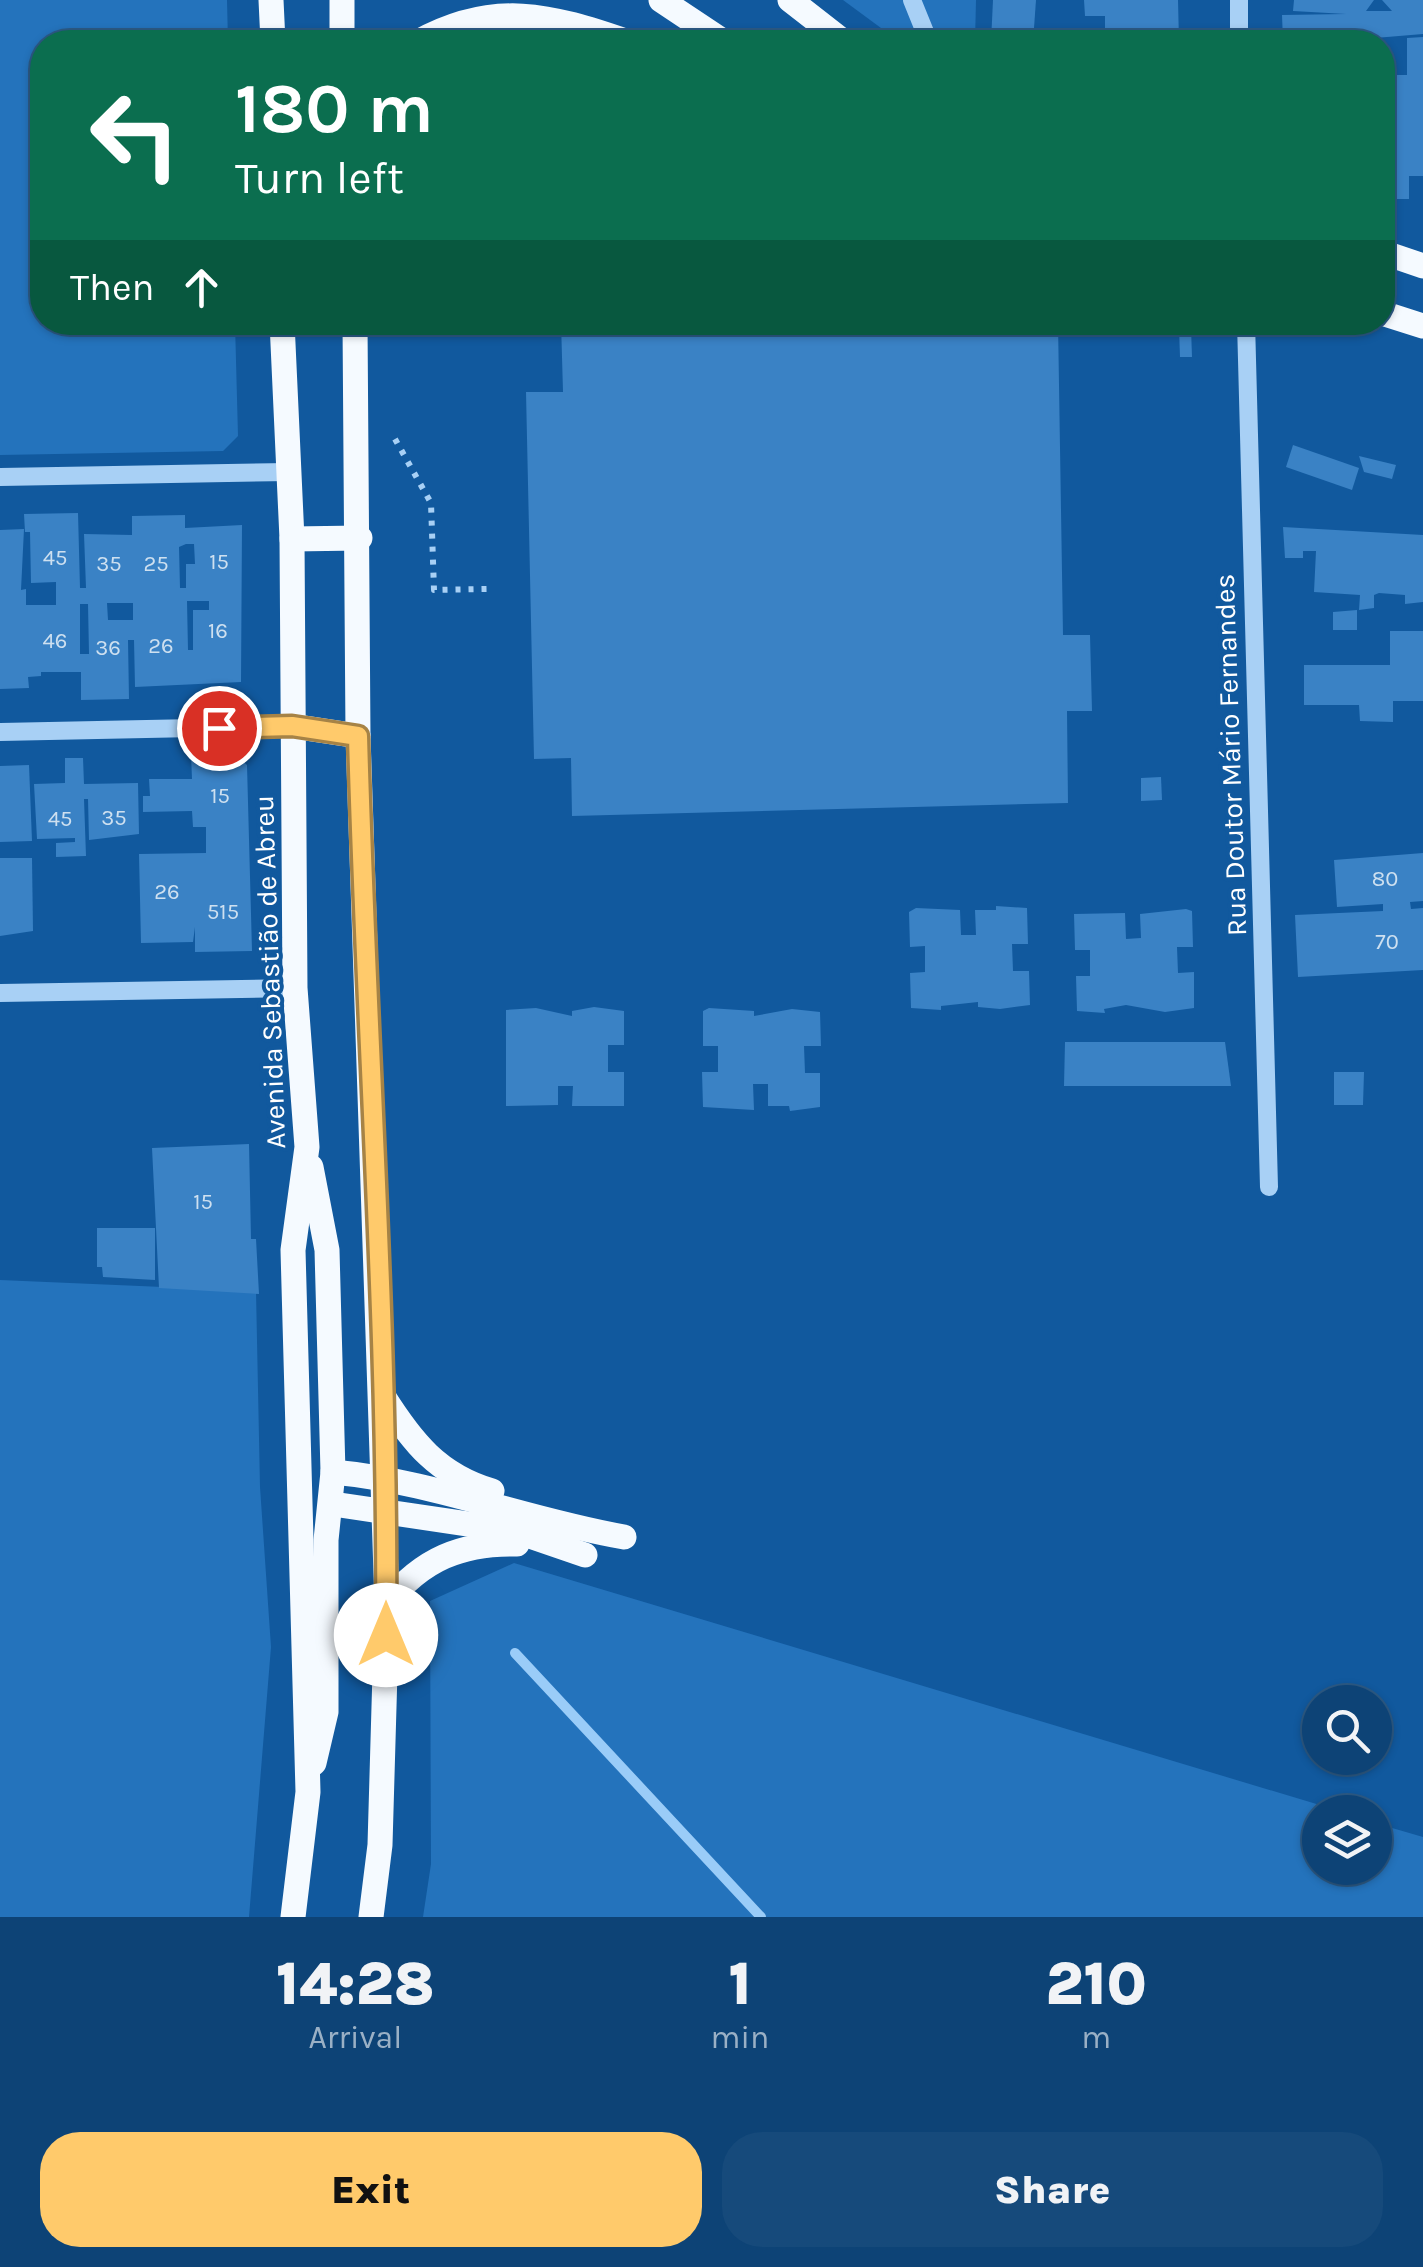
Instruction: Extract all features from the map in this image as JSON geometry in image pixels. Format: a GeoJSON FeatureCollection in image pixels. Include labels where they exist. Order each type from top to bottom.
{"type":"FeatureCollection","features":[{"type":"Feature","properties":{"kind":"main road"},"geometry":{"type":"LineString","coordinates":[[271,0],[272,30]]}},
{"type":"Feature","properties":{"kind":"main road"},"geometry":{"type":"LineString","coordinates":[[342,0],[342,30]]}},
{"type":"Feature","properties":{"kind":"main road"},"geometry":{"type":"LineString","coordinates":[[661,0],[706,30]]}},
{"type":"Feature","properties":{"kind":"main road"},"geometry":{"type":"LineString","coordinates":[[790,0],[829,30]]}},
{"type":"Feature","properties":{"kind":"main road"},"geometry":{"type":"LineString","coordinates":[[442,30],[462,20],[498,12],[549,16],[592,30]]}},
{"type":"Feature","properties":{"kind":"main road"},"geometry":{"type":"LineString","coordinates":[[1395,256],[1423,266]]}},
{"type":"Feature","properties":{"kind":"main road"},"geometry":{"type":"LineString","coordinates":[[1395,317],[1423,326]]}},
{"type":"Feature","properties":{"kind":"main road","name":"Avenida Sebastião de Abreu"},"geometry":{"type":"LineString","coordinates":[[283,335],[292,539],[295,988],[308,1147],[293,1250],[308,1792],[293,1917]]}},
{"type":"Feature","properties":{"kind":"main road"},"geometry":{"type":"LineString","coordinates":[[355,335],[360,538],[358,736],[387,1602],[381,1826],[370,1917]]}},
{"type":"Feature","properties":{"kind":"main road"},"geometry":{"type":"LineString","coordinates":[[292,539],[360,538]]}},
{"type":"Feature","properties":{"kind":"main road"},"geometry":{"type":"LineString","coordinates":[[292,726],[358,736]]}},
{"type":"Feature","properties":{"kind":"main road"},"geometry":{"type":"LineString","coordinates":[[308,1147],[328,1250],[333,1472],[333,1504],[326,1540],[326,1712],[308,1792]]}},
{"type":"Feature","properties":{"kind":"main road"},"geometry":{"type":"LineString","coordinates":[[333,1472],[382,1477],[565,1527],[624,1537],[569,1513],[466,1483],[430,1461],[381,1394]]}},
{"type":"Feature","properties":{"kind":"main road"},"geometry":{"type":"LineString","coordinates":[[333,1504],[515,1531],[586,1555],[525,1545],[485,1544],[458,1549],[416,1570],[387,1602]]}},
{"type":"Feature","properties":{"kind":"street"},"geometry":{"type":"LineString","coordinates":[[912,0],[924,30]]}},
{"type":"Feature","properties":{"kind":"street"},"geometry":{"type":"LineString","coordinates":[[1239,0],[1239,30]]}},
{"type":"Feature","properties":{"kind":"street","name":"Rua Doutor Mário Fernandes"},"geometry":{"type":"LineString","coordinates":[[1246,335],[1269,1187]]}},
{"type":"Feature","properties":{"kind":"street"},"geometry":{"type":"LineString","coordinates":[[0,477],[289,472]]}},
{"type":"Feature","properties":{"kind":"street"},"geometry":{"type":"LineString","coordinates":[[0,732],[292,726]]}},
{"type":"Feature","properties":{"kind":"street"},"geometry":{"type":"LineString","coordinates":[[0,993],[295,988]]}},
{"type":"Feature","properties":{"kind":"path"},"geometry":{"type":"LineString","coordinates":[[395,439],[431,503],[434,590],[488,590]]}},
{"type":"Feature","properties":{"kind":"shaded area"},"geometry":{"type":"Polygon","coordinates":[[[0,0],[227,0],[228,30],[30,30],[30,335],[235,335],[238,436],[223,451],[0,455],[0,0]]]}},
{"type":"Feature","properties":{"kind":"shaded area"},"geometry":{"type":"Polygon","coordinates":[[[843,0],[976,0],[975,30],[884,30],[843,0]]]}},
{"type":"Feature","properties":{"kind":"shaded area"},"geometry":{"type":"Polygon","coordinates":[[[0,1280],[256,1291],[260,1487],[271,1647],[249,1917],[0,1917],[0,1280]]]}},
{"type":"Feature","properties":{"kind":"shaded area"},"geometry":{"type":"Polygon","coordinates":[[[514,1563],[1302,1800],[1302,1885],[1392,1885],[1392,1828],[1423,1837],[1423,1917],[423,1917],[431,1864],[430,1601],[514,1563]]]}},
{"type":"Feature","properties":{"kind":"building"},"geometry":{"type":"Polygon","coordinates":[[[993,0],[1036,0],[1034,30],[992,30],[993,0]]]}},
{"type":"Feature","properties":{"kind":"building"},"geometry":{"type":"Polygon","coordinates":[[[1084,0],[1178,0],[1179,30],[1105,30],[1105,16],[1085,16],[1084,0]]]}},
{"type":"Feature","properties":{"kind":"building"},"geometry":{"type":"Polygon","coordinates":[[[1294,0],[1374,0],[1366,11],[1392,11],[1382,0],[1423,0],[1423,34],[1395,36],[1395,30],[1283,30],[1282,15],[1346,14],[1293,11],[1294,0]]]}},
{"type":"Feature","properties":{"kind":"building"},"geometry":{"type":"Polygon","coordinates":[[[1423,37],[1423,176],[1409,176],[1409,199],[1395,199],[1395,75],[1407,75],[1407,38],[1423,37]]]}},
{"type":"Feature","properties":{"kind":"building"},"geometry":{"type":"Polygon","coordinates":[[[561,335],[1058,335],[1063,635],[1090,635],[1092,711],[1067,711],[1068,803],[572,816],[571,758],[534,759],[526,392],[563,392],[561,335]]]}},
{"type":"Feature","properties":{"kind":"building"},"geometry":{"type":"Polygon","coordinates":[[[1179,335],[1191,335],[1192,357],[1180,357],[1179,335]]]}},
{"type":"Feature","properties":{"kind":"building"},"geometry":{"type":"Polygon","coordinates":[[[1293,445],[1359,468],[1352,490],[1286,467],[1293,445]]]}},
{"type":"Feature","properties":{"kind":"building"},"geometry":{"type":"Polygon","coordinates":[[[1359,456],[1396,465],[1392,479],[1364,472],[1359,456]]]}},
{"type":"Feature","properties":{"kind":"building"},"geometry":{"type":"Polygon","coordinates":[[[78,513],[80,588],[86,588],[84,534],[132,535],[132,516],[185,515],[185,528],[242,525],[241,682],[135,687],[134,640],[128,640],[129,699],[81,700],[81,672],[41,672],[41,676],[28,677],[29,688],[0,689],[0,530],[24,529],[21,590],[26,589],[26,605],[56,605],[56,582],[31,583],[30,532],[25,532],[24,514],[78,513]],[[194,544],[179,547],[180,588],[186,588],[186,564],[195,564],[194,544]],[[187,601],[188,650],[193,650],[193,610],[209,610],[209,601],[187,601]],[[107,603],[108,620],[133,620],[133,603],[107,603]],[[80,604],[80,654],[89,654],[88,604],[80,604]]]}},
{"type":"Feature","properties":{"kind":"building"},"geometry":{"type":"Polygon","coordinates":[[[1283,527],[1423,535],[1423,602],[1405,604],[1405,595],[1379,593],[1374,595],[1374,608],[1359,610],[1360,595],[1314,592],[1316,551],[1303,551],[1303,558],[1285,558],[1283,527]]]}},
{"type":"Feature","properties":{"kind":"building"},"geometry":{"type":"Polygon","coordinates":[[[1357,610],[1357,630],[1333,630],[1333,612],[1357,610]]]}},
{"type":"Feature","properties":{"kind":"building"},"geometry":{"type":"Polygon","coordinates":[[[1390,631],[1423,631],[1423,701],[1393,701],[1393,722],[1360,721],[1359,705],[1304,705],[1304,665],[1390,665],[1390,631]]]}},
{"type":"Feature","properties":{"kind":"building"},"geometry":{"type":"Polygon","coordinates":[[[234,753],[247,765],[252,951],[195,952],[195,927],[193,942],[141,943],[139,854],[206,853],[206,827],[193,827],[192,811],[143,812],[143,796],[150,796],[149,779],[192,779],[191,754],[234,753]]]}},
{"type":"Feature","properties":{"kind":"building"},"geometry":{"type":"Polygon","coordinates":[[[65,758],[83,758],[84,784],[138,783],[139,834],[89,840],[88,799],[84,799],[86,856],[56,857],[56,843],[75,842],[75,838],[37,839],[34,784],[65,783],[65,758]]]}},
{"type":"Feature","properties":{"kind":"building"},"geometry":{"type":"Polygon","coordinates":[[[29,765],[32,841],[0,842],[0,766],[29,765]]]}},
{"type":"Feature","properties":{"kind":"building"},"geometry":{"type":"Polygon","coordinates":[[[1161,777],[1162,800],[1141,801],[1141,778],[1161,777]]]}},
{"type":"Feature","properties":{"kind":"building"},"geometry":{"type":"Polygon","coordinates":[[[1423,853],[1423,901],[1410,902],[1411,909],[1423,908],[1423,970],[1298,977],[1295,915],[1383,911],[1383,904],[1337,907],[1334,860],[1423,853]]]}},
{"type":"Feature","properties":{"kind":"building"},"geometry":{"type":"Polygon","coordinates":[[[0,858],[32,858],[33,931],[0,936],[0,858]]]}},
{"type":"Feature","properties":{"kind":"building"},"geometry":{"type":"Polygon","coordinates":[[[996,906],[1027,908],[1028,944],[1012,944],[1013,971],[1029,971],[1030,1005],[1000,1009],[978,1007],[978,1002],[941,1006],[941,1010],[911,1008],[910,973],[925,972],[925,946],[910,947],[909,912],[916,908],[960,910],[961,935],[976,935],[975,910],[996,910],[996,906]]]}},
{"type":"Feature","properties":{"kind":"building"},"geometry":{"type":"Polygon","coordinates":[[[1192,911],[1193,947],[1177,947],[1178,973],[1194,972],[1194,1008],[1165,1012],[1126,1005],[1104,1009],[1105,1013],[1077,1011],[1076,976],[1090,976],[1090,950],[1075,950],[1074,914],[1125,913],[1126,939],[1141,938],[1140,914],[1192,911]]]}},
{"type":"Feature","properties":{"kind":"building"},"geometry":{"type":"Polygon","coordinates":[[[594,1007],[624,1011],[624,1045],[608,1045],[608,1072],[624,1072],[624,1106],[572,1106],[573,1086],[558,1086],[558,1105],[506,1106],[506,1010],[536,1008],[572,1016],[572,1011],[594,1007]]]}},
{"type":"Feature","properties":{"kind":"building"},"geometry":{"type":"Polygon","coordinates":[[[792,1009],[820,1012],[821,1046],[804,1046],[805,1073],[820,1073],[820,1107],[790,1111],[789,1106],[768,1106],[768,1084],[753,1084],[754,1110],[703,1107],[702,1072],[718,1072],[718,1046],[703,1046],[703,1011],[754,1011],[754,1016],[792,1009]]]}},
{"type":"Feature","properties":{"kind":"building"},"geometry":{"type":"Polygon","coordinates":[[[1065,1042],[1225,1042],[1231,1086],[1064,1086],[1065,1042]]]}},
{"type":"Feature","properties":{"kind":"building"},"geometry":{"type":"Polygon","coordinates":[[[1334,1072],[1364,1072],[1363,1105],[1334,1105],[1334,1072]]]}},
{"type":"Feature","properties":{"kind":"building"},"geometry":{"type":"Polygon","coordinates":[[[249,1144],[251,1239],[256,1239],[259,1294],[159,1288],[152,1148],[249,1144]]]}},
{"type":"Feature","properties":{"kind":"building"},"geometry":{"type":"Polygon","coordinates":[[[97,1228],[155,1228],[155,1280],[103,1277],[102,1267],[97,1267],[97,1228]]]}},
{"type":"Feature","properties":{"kind":"waterway"},"geometry":{"type":"LineString","coordinates":[[515,1653],[761,1917]]}},
{"type":"Feature","properties":{"kind":"route"},"geometry":{"type":"LineString","coordinates":[[219,728],[292,726],[358,736],[365,995],[376,1177],[386,1635]]}}]}
